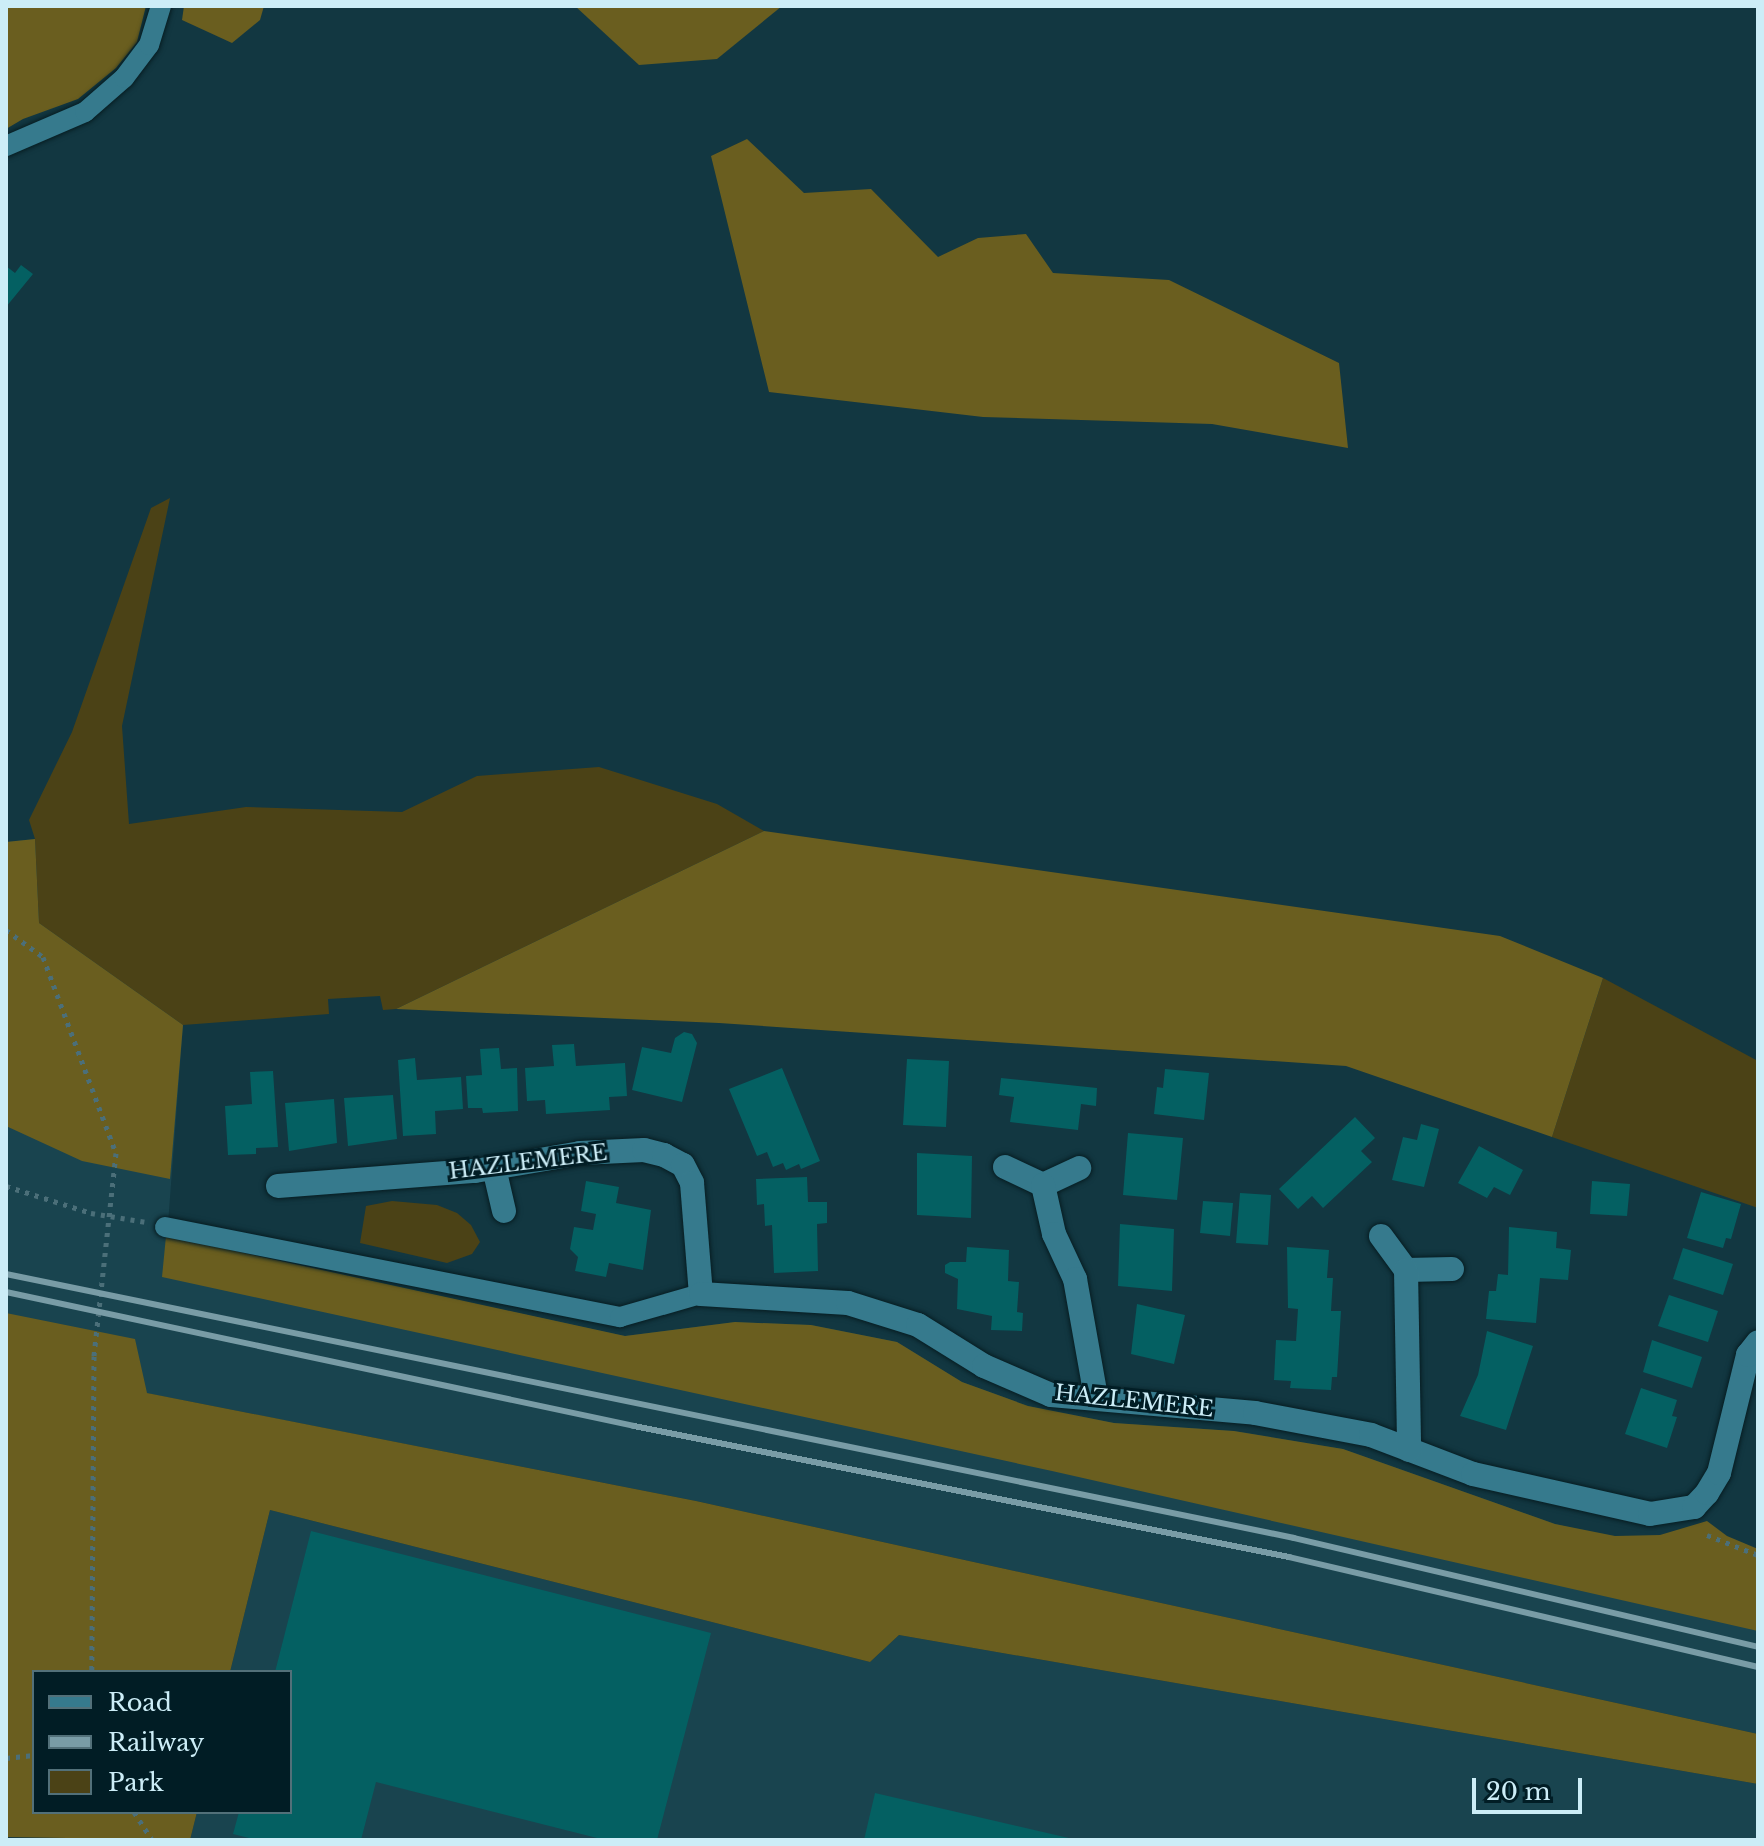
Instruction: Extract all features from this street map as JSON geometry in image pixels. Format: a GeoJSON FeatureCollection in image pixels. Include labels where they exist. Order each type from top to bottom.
{"type":"FeatureCollection","features":[{"type":"Feature","properties":{"kind":"street","name":"HAZLEMERE"},"geometry":{"type":"LineString","coordinates":[[278,1186],[494,1168],[580,1153],[644,1150],[664,1155],[683,1165],[692,1183],[701,1294],[848,1303],[918,1325],[984,1366],[1051,1395],[1255,1413],[1371,1435],[1473,1474],[1635,1511],[1650,1514],[1681,1510]]}},
{"type":"Feature","properties":{"kind":"street"},"geometry":{"type":"LineString","coordinates":[[1005,1167],[1043,1185]]}},
{"type":"Feature","properties":{"kind":"street"},"geometry":{"type":"LineString","coordinates":[[494,1168],[504,1211]]}},
{"type":"Feature","properties":{"kind":"street"},"geometry":{"type":"LineString","coordinates":[[1043,1185],[1079,1168]]}},
{"type":"Feature","properties":{"kind":"street"},"geometry":{"type":"LineString","coordinates":[[1043,1185],[1054,1234],[1075,1279],[1096,1397]]}},
{"type":"Feature","properties":{"kind":"street"},"geometry":{"type":"LineString","coordinates":[[1381,1236],[1406,1270],[1409,1450]]}},
{"type":"Feature","properties":{"kind":"street"},"geometry":{"type":"LineString","coordinates":[[1406,1270],[1452,1269]]}},
{"type":"Feature","properties":{"kind":"street"},"geometry":{"type":"LineString","coordinates":[[1681,1510],[1694,1507],[1719,1473],[1748,1355],[1758,1342]]}},
{"type":"Feature","properties":{"kind":"lane"},"geometry":{"type":"LineString","coordinates":[[6,146],[85,112],[124,78],[149,45],[161,6]]}},
{"type":"Feature","properties":{"kind":"lane"},"geometry":{"type":"LineString","coordinates":[[156,1225],[620,1317],[701,1294]]}},
{"type":"Feature","properties":{"kind":"path"},"geometry":{"type":"LineString","coordinates":[[6,930],[43,957],[116,1153],[94,1356],[92,1670]]}},
{"type":"Feature","properties":{"kind":"path"},"geometry":{"type":"LineString","coordinates":[[6,1186],[91,1213],[156,1225]]}},
{"type":"Feature","properties":{"kind":"path"},"geometry":{"type":"LineString","coordinates":[[1681,1510],[1701,1533],[1758,1555]]}},
{"type":"Feature","properties":{"kind":"path"},"geometry":{"type":"LineString","coordinates":[[6,1758],[32,1755]]}},
{"type":"Feature","properties":{"kind":"path"},"geometry":{"type":"LineString","coordinates":[[135,1814],[152,1840]]}},
{"type":"Feature","properties":{"kind":"shaded area"},"geometry":{"type":"Polygon","coordinates":[[[6,6],[146,6],[137,42],[116,68],[78,99],[23,119],[6,129],[6,6]]]}},
{"type":"Feature","properties":{"kind":"shaded area"},"geometry":{"type":"Polygon","coordinates":[[[184,6],[264,6],[260,20],[232,43],[182,20],[184,6]]]}},
{"type":"Feature","properties":{"kind":"shaded area"},"geometry":{"type":"Polygon","coordinates":[[[575,6],[782,6],[717,59],[639,65],[575,6]]]}},
{"type":"Feature","properties":{"kind":"shaded area"},"geometry":{"type":"Polygon","coordinates":[[[747,139],[804,193],[871,189],[938,257],[978,238],[1026,234],[1053,273],[1169,280],[1339,363],[1348,448],[1212,424],[983,417],[769,392],[711,156],[747,139]]]}},
{"type":"Feature","properties":{"kind":"shaded area"},"geometry":{"type":"Polygon","coordinates":[[[764,831],[1500,936],[1603,978],[1552,1137],[1346,1066],[719,1023],[396,1009],[764,831]]]}},
{"type":"Feature","properties":{"kind":"shaded area"},"geometry":{"type":"Polygon","coordinates":[[[35,839],[39,923],[183,1025],[167,1237],[625,1336],[735,1322],[811,1325],[897,1342],[962,1382],[1028,1406],[1114,1423],[1234,1431],[1343,1449],[1555,1524],[1758,1571],[1758,1734],[696,1501],[146,1393],[6,1357],[6,842],[35,839]]]}},
{"type":"Feature","properties":{"kind":"shaded area"},"geometry":{"type":"Polygon","coordinates":[[[35,839],[39,923],[183,1025],[170,1179],[82,1161],[6,1126],[6,842],[35,839]]]}},
{"type":"Feature","properties":{"kind":"shaded area"},"geometry":{"type":"Polygon","coordinates":[[[166,1236],[625,1336],[735,1322],[811,1325],[897,1342],[962,1382],[1028,1406],[1114,1423],[1234,1431],[1343,1449],[1555,1524],[1615,1536],[1660,1535],[1707,1521],[1727,1536],[1758,1549],[1758,1631],[1052,1471],[162,1277],[166,1236]]]}},
{"type":"Feature","properties":{"kind":"shaded area"},"geometry":{"type":"Polygon","coordinates":[[[6,1313],[135,1339],[147,1393],[696,1501],[1758,1734],[1758,1784],[899,1635],[870,1662],[270,1510],[230,1670],[32,1670],[32,1814],[196,1814],[190,1840],[6,1837],[6,1313]]]}},
{"type":"Feature","properties":{"kind":"shaded area"},"geometry":{"type":"Polygon","coordinates":[[[270,1510],[870,1662],[899,1635],[1758,1784],[1758,1840],[190,1840],[196,1814],[292,1814],[292,1670],[230,1670],[270,1510]]]}},
{"type":"Feature","properties":{"kind":"green space"},"geometry":{"type":"Polygon","coordinates":[[[170,498],[122,726],[129,824],[246,807],[402,812],[477,776],[599,767],[717,804],[764,831],[396,1009],[383,1010],[380,996],[328,999],[329,1014],[183,1025],[39,923],[35,839],[29,820],[72,732],[151,508],[170,498]]]}},
{"type":"Feature","properties":{"kind":"green space"},"geometry":{"type":"Polygon","coordinates":[[[1603,978],[1758,1061],[1758,1208],[1552,1137],[1603,978]]]}},
{"type":"Feature","properties":{"kind":"green space"},"geometry":{"type":"Polygon","coordinates":[[[392,1201],[437,1205],[457,1213],[471,1225],[480,1242],[472,1254],[447,1263],[360,1243],[366,1206],[392,1201]]]}},
{"type":"Feature","properties":{"kind":"building"},"geometry":{"type":"Polygon","coordinates":[[[21,265],[33,274],[6,307],[6,266],[15,273],[21,265]]]}},
{"type":"Feature","properties":{"kind":"building"},"geometry":{"type":"Polygon","coordinates":[[[684,1032],[692,1034],[697,1043],[682,1102],[632,1090],[642,1047],[671,1053],[675,1038],[684,1032]]]}},
{"type":"Feature","properties":{"kind":"building"},"geometry":{"type":"Polygon","coordinates":[[[574,1044],[576,1066],[625,1063],[627,1096],[609,1097],[610,1110],[546,1114],[545,1100],[527,1101],[525,1068],[554,1066],[552,1045],[574,1044]]]}},
{"type":"Feature","properties":{"kind":"building"},"geometry":{"type":"Polygon","coordinates":[[[499,1048],[501,1069],[517,1068],[518,1111],[483,1113],[482,1108],[468,1108],[466,1076],[482,1075],[480,1049],[499,1048]]]}},
{"type":"Feature","properties":{"kind":"building"},"geometry":{"type":"Polygon","coordinates":[[[415,1058],[417,1080],[461,1077],[463,1109],[435,1111],[436,1134],[403,1136],[398,1060],[415,1058]]]}},
{"type":"Feature","properties":{"kind":"building"},"geometry":{"type":"Polygon","coordinates":[[[907,1059],[949,1061],[946,1127],[903,1125],[907,1059]]]}},
{"type":"Feature","properties":{"kind":"building"},"geometry":{"type":"Polygon","coordinates":[[[782,1068],[820,1161],[801,1169],[799,1164],[786,1170],[783,1163],[773,1167],[767,1152],[757,1156],[729,1089],[782,1068]]]}},
{"type":"Feature","properties":{"kind":"building"},"geometry":{"type":"Polygon","coordinates":[[[1165,1069],[1209,1073],[1204,1120],[1154,1114],[1157,1087],[1163,1088],[1165,1069]]]}},
{"type":"Feature","properties":{"kind":"building"},"geometry":{"type":"Polygon","coordinates":[[[273,1071],[278,1147],[256,1148],[256,1154],[228,1155],[225,1106],[252,1104],[250,1072],[273,1071]]]}},
{"type":"Feature","properties":{"kind":"building"},"geometry":{"type":"Polygon","coordinates":[[[1001,1078],[1097,1088],[1096,1106],[1081,1104],[1078,1130],[1010,1122],[1014,1097],[999,1095],[1001,1078]]]}},
{"type":"Feature","properties":{"kind":"building"},"geometry":{"type":"Polygon","coordinates":[[[393,1095],[397,1139],[348,1146],[344,1098],[393,1095]]]}},
{"type":"Feature","properties":{"kind":"building"},"geometry":{"type":"Polygon","coordinates":[[[334,1099],[337,1143],[289,1151],[285,1103],[334,1099]]]}},
{"type":"Feature","properties":{"kind":"building"},"geometry":{"type":"Polygon","coordinates":[[[1355,1117],[1375,1138],[1361,1151],[1372,1162],[1323,1208],[1312,1196],[1298,1209],[1279,1189],[1355,1117]]]}},
{"type":"Feature","properties":{"kind":"building"},"geometry":{"type":"Polygon","coordinates":[[[1421,1124],[1439,1129],[1424,1187],[1392,1180],[1403,1137],[1417,1140],[1421,1124]]]}},
{"type":"Feature","properties":{"kind":"building"},"geometry":{"type":"Polygon","coordinates":[[[1128,1133],[1183,1138],[1177,1200],[1123,1195],[1128,1133]]]}},
{"type":"Feature","properties":{"kind":"building"},"geometry":{"type":"Polygon","coordinates":[[[1479,1146],[1523,1170],[1510,1195],[1494,1187],[1487,1198],[1458,1183],[1479,1146]]]}},
{"type":"Feature","properties":{"kind":"building"},"geometry":{"type":"Polygon","coordinates":[[[917,1153],[972,1156],[971,1218],[917,1215],[917,1153]]]}},
{"type":"Feature","properties":{"kind":"building"},"geometry":{"type":"Polygon","coordinates":[[[807,1177],[808,1202],[827,1202],[827,1223],[817,1224],[818,1271],[774,1273],[772,1225],[765,1226],[764,1204],[757,1205],[756,1179],[807,1177]]]}},
{"type":"Feature","properties":{"kind":"building"},"geometry":{"type":"Polygon","coordinates":[[[586,1181],[619,1187],[616,1203],[651,1210],[643,1270],[609,1263],[606,1277],[575,1271],[578,1257],[570,1249],[574,1227],[593,1230],[596,1214],[581,1211],[586,1181]]]}},
{"type":"Feature","properties":{"kind":"building"},"geometry":{"type":"Polygon","coordinates":[[[1592,1181],[1630,1184],[1627,1216],[1590,1214],[1592,1181]]]}},
{"type":"Feature","properties":{"kind":"building"},"geometry":{"type":"Polygon","coordinates":[[[1701,1192],[1741,1204],[1731,1239],[1726,1238],[1723,1248],[1687,1238],[1701,1192]]]}},
{"type":"Feature","properties":{"kind":"building"},"geometry":{"type":"Polygon","coordinates":[[[1240,1193],[1271,1195],[1268,1245],[1236,1243],[1240,1193]]]}},
{"type":"Feature","properties":{"kind":"building"},"geometry":{"type":"Polygon","coordinates":[[[1203,1201],[1233,1203],[1230,1236],[1200,1233],[1203,1201]]]}},
{"type":"Feature","properties":{"kind":"building"},"geometry":{"type":"Polygon","coordinates":[[[1120,1224],[1174,1229],[1172,1291],[1118,1286],[1120,1224]]]}},
{"type":"Feature","properties":{"kind":"building"},"geometry":{"type":"Polygon","coordinates":[[[1509,1227],[1557,1232],[1556,1248],[1571,1250],[1568,1280],[1540,1278],[1536,1323],[1486,1319],[1489,1291],[1496,1291],[1498,1274],[1508,1275],[1509,1227]]]}},
{"type":"Feature","properties":{"kind":"building"},"geometry":{"type":"Polygon","coordinates":[[[967,1247],[1009,1250],[1008,1281],[1019,1282],[1017,1312],[1023,1313],[1022,1331],[991,1330],[992,1316],[957,1309],[958,1279],[945,1273],[945,1265],[966,1262],[967,1247]]]}},
{"type":"Feature","properties":{"kind":"building"},"geometry":{"type":"Polygon","coordinates":[[[1287,1247],[1329,1250],[1327,1278],[1333,1278],[1331,1311],[1341,1311],[1337,1377],[1332,1377],[1331,1390],[1290,1388],[1291,1381],[1274,1380],[1276,1340],[1296,1341],[1298,1309],[1288,1308],[1287,1247]]]}},
{"type":"Feature","properties":{"kind":"building"},"geometry":{"type":"Polygon","coordinates":[[[1683,1248],[1733,1264],[1723,1295],[1673,1279],[1683,1248]]]}},
{"type":"Feature","properties":{"kind":"building"},"geometry":{"type":"Polygon","coordinates":[[[1669,1295],[1718,1311],[1708,1342],[1658,1326],[1669,1295]]]}},
{"type":"Feature","properties":{"kind":"building"},"geometry":{"type":"Polygon","coordinates":[[[1137,1304],[1185,1315],[1174,1364],[1131,1354],[1137,1304]]]}},
{"type":"Feature","properties":{"kind":"building"},"geometry":{"type":"Polygon","coordinates":[[[1487,1331],[1533,1346],[1506,1430],[1460,1416],[1478,1375],[1487,1331]]]}},
{"type":"Feature","properties":{"kind":"building"},"geometry":{"type":"Polygon","coordinates":[[[1652,1340],[1702,1357],[1692,1388],[1643,1372],[1652,1340]]]}},
{"type":"Feature","properties":{"kind":"building"},"geometry":{"type":"Polygon","coordinates":[[[1641,1388],[1677,1400],[1672,1416],[1677,1417],[1667,1448],[1625,1434],[1641,1388]]]}},
{"type":"Feature","properties":{"kind":"building"},"geometry":{"type":"Polygon","coordinates":[[[311,1531],[711,1633],[657,1840],[605,1840],[376,1782],[361,1840],[257,1840],[233,1834],[238,1814],[292,1814],[292,1670],[276,1670],[311,1531]]]}},
{"type":"Feature","properties":{"kind":"building"},"geometry":{"type":"Polygon","coordinates":[[[875,1793],[1073,1839],[1073,1840],[864,1840],[875,1793]]]}},
{"type":"Feature","properties":{"kind":"railway"},"geometry":{"type":"LineString","coordinates":[[6,1274],[1294,1538],[1758,1647]]}},
{"type":"Feature","properties":{"kind":"railway"},"geometry":{"type":"LineString","coordinates":[[6,1292],[634,1426],[1289,1557],[1758,1667]]}}]}
